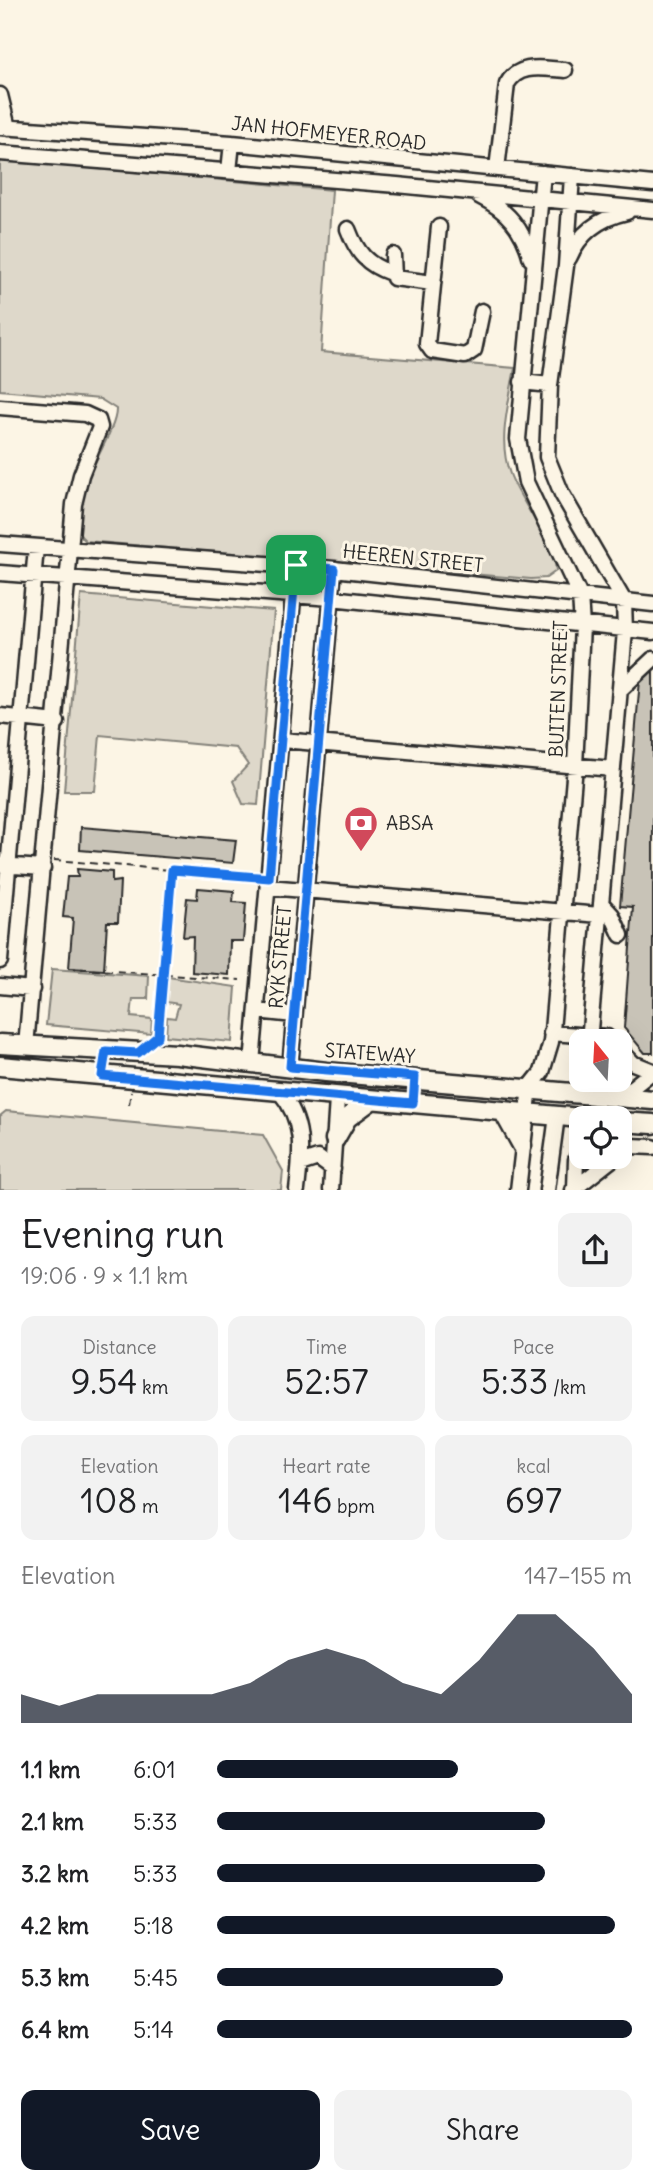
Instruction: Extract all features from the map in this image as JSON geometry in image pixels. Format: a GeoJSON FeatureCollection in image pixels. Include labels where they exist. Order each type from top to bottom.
{"type":"FeatureCollection","features":[{"type":"Feature","properties":{"kind":"main road","name":"STATEWAY"},"geometry":{"type":"LineString","coordinates":[[0,1044],[177,1054],[326,1072],[530,1087],[569,1087]]}},
{"type":"Feature","properties":{"kind":"main road"},"geometry":{"type":"LineString","coordinates":[[102,1076],[106,1051]]}},
{"type":"Feature","properties":{"kind":"main road"},"geometry":{"type":"LineString","coordinates":[[174,1082],[177,1054]]}},
{"type":"Feature","properties":{"kind":"main road"},"geometry":{"type":"LineString","coordinates":[[0,1066],[337,1099],[569,1117]]}},
{"type":"Feature","properties":{"kind":"main road"},"geometry":{"type":"LineString","coordinates":[[326,1072],[336,1084],[337,1099]]}},
{"type":"Feature","properties":{"kind":"main road"},"geometry":{"type":"LineString","coordinates":[[413,1103],[415,1077]]}},
{"type":"Feature","properties":{"kind":"main road","name":"STATEWAY"},"geometry":{"type":"LineString","coordinates":[[600,1092],[619,1098],[653,1100]]}},
{"type":"Feature","properties":{"kind":"main road"},"geometry":{"type":"LineString","coordinates":[[335,1139],[347,1118],[370,1101]]}},
{"type":"Feature","properties":{"kind":"main road"},"geometry":{"type":"LineString","coordinates":[[503,1111],[522,1145]]}},
{"type":"Feature","properties":{"kind":"main road"},"geometry":{"type":"LineString","coordinates":[[632,1123],[653,1124]]}},
{"type":"Feature","properties":{"kind":"street"},"geometry":{"type":"LineString","coordinates":[[497,169],[507,84],[511,76],[528,68],[565,70]]}},
{"type":"Feature","properties":{"kind":"street"},"geometry":{"type":"LineString","coordinates":[[0,95],[4,128]]}},
{"type":"Feature","properties":{"kind":"street","name":"JAN HOFMEYER ROAD"},"geometry":{"type":"LineString","coordinates":[[4,128],[232,143],[653,184]]}},
{"type":"Feature","properties":{"kind":"street"},"geometry":{"type":"LineString","coordinates":[[229,171],[232,143]]}},
{"type":"Feature","properties":{"kind":"street"},"geometry":{"type":"LineString","coordinates":[[0,153],[229,171],[647,210]]}},
{"type":"Feature","properties":{"kind":"street","name":"BUITEN STREET"},"geometry":{"type":"LineString","coordinates":[[530,1087],[546,1063],[551,1033],[575,766],[582,626],[580,596],[524,472],[518,439],[532,263],[542,199],[543,173]]}},
{"type":"Feature","properties":{"kind":"street"},"geometry":{"type":"LineString","coordinates":[[572,176],[566,266],[546,430],[552,473],[624,601],[625,631],[590,1029]]}},
{"type":"Feature","properties":{"kind":"street"},"geometry":{"type":"LineString","coordinates":[[475,194],[500,208],[517,226],[532,263]]}},
{"type":"Feature","properties":{"kind":"street"},"geometry":{"type":"LineString","coordinates":[[566,266],[580,239],[591,227],[614,215],[647,210]]}},
{"type":"Feature","properties":{"kind":"street"},"geometry":{"type":"LineString","coordinates":[[439,227],[427,344],[432,351],[465,356],[474,350],[482,311]]}},
{"type":"Feature","properties":{"kind":"street"},"geometry":{"type":"LineString","coordinates":[[348,229],[364,259],[391,273],[399,281],[433,283]]}},
{"type":"Feature","properties":{"kind":"street"},"geometry":{"type":"LineString","coordinates":[[391,273],[393,255]]}},
{"type":"Feature","properties":{"kind":"street"},"geometry":{"type":"LineString","coordinates":[[522,382],[550,385]]}},
{"type":"Feature","properties":{"kind":"street"},"geometry":{"type":"LineString","coordinates":[[0,407],[85,414],[98,420],[99,435],[77,489],[26,1046]]}},
{"type":"Feature","properties":{"kind":"street","name":"HEEREN STREET"},"geometry":{"type":"LineString","coordinates":[[0,544],[296,565],[653,604]]}},
{"type":"Feature","properties":{"kind":"street"},"geometry":{"type":"LineString","coordinates":[[0,961],[4,865],[22,719],[36,547]]}},
{"type":"Feature","properties":{"kind":"street","name":"RYK STREET"},"geometry":{"type":"LineString","coordinates":[[252,1063],[296,565]]}},
{"type":"Feature","properties":{"kind":"street","name":"RYK STREET"},"geometry":{"type":"LineString","coordinates":[[290,1067],[334,569]]}},
{"type":"Feature","properties":{"kind":"street"},"geometry":{"type":"LineString","coordinates":[[0,573],[331,598],[653,632]]}},
{"type":"Feature","properties":{"kind":"street"},"geometry":{"type":"LineString","coordinates":[[620,690],[653,659]]}},
{"type":"Feature","properties":{"kind":"street"},"geometry":{"type":"LineString","coordinates":[[0,716],[57,722]]}},
{"type":"Feature","properties":{"kind":"street"},"geometry":{"type":"LineString","coordinates":[[282,740],[612,769]]}},
{"type":"Feature","properties":{"kind":"street"},"geometry":{"type":"LineString","coordinates":[[4,865],[43,864]]}},
{"type":"Feature","properties":{"kind":"street"},"geometry":{"type":"LineString","coordinates":[[269,883],[305,889],[561,912],[600,909],[617,923],[621,936]]}},
{"type":"Feature","properties":{"kind":"street"},"geometry":{"type":"LineString","coordinates":[[0,986],[32,989]]}},
{"type":"Feature","properties":{"kind":"street"},"geometry":{"type":"LineString","coordinates":[[257,1011],[294,1015]]}},
{"type":"Feature","properties":{"kind":"street"},"geometry":{"type":"LineString","coordinates":[[551,1033],[569,1036]]}},
{"type":"Feature","properties":{"kind":"street"},"geometry":{"type":"LineString","coordinates":[[619,1098],[653,1071],[632,1062]]}},
{"type":"Feature","properties":{"kind":"street"},"geometry":{"type":"LineString","coordinates":[[518,1190],[530,1087]]}},
{"type":"Feature","properties":{"kind":"street"},"geometry":{"type":"LineString","coordinates":[[280,1092],[298,1121],[300,1164],[297,1190]]}},
{"type":"Feature","properties":{"kind":"street"},"geometry":{"type":"LineString","coordinates":[[331,1190],[337,1099]]}},
{"type":"Feature","properties":{"kind":"street"},"geometry":{"type":"LineString","coordinates":[[547,1190],[557,1116]]}},
{"type":"Feature","properties":{"kind":"street"},"geometry":{"type":"LineString","coordinates":[[632,1146],[653,1147]]}},
{"type":"Feature","properties":{"kind":"street"},"geometry":{"type":"LineString","coordinates":[[300,1164],[318,1158],[333,1169]]}},
{"type":"Feature","properties":{"kind":"street"},"geometry":{"type":"LineString","coordinates":[[574,1189],[575,1169]]}},
{"type":"Feature","properties":{"kind":"street"},"geometry":{"type":"LineString","coordinates":[[574,1189],[600,1169]]}},
{"type":"Feature","properties":{"kind":"path"},"geometry":{"type":"LineString","coordinates":[[43,864],[172,870],[269,883]]}},
{"type":"Feature","properties":{"kind":"path"},"geometry":{"type":"LineString","coordinates":[[138,1053],[158,1036],[172,870]]}},
{"type":"Feature","properties":{"kind":"path"},"geometry":{"type":"LineString","coordinates":[[69,968],[240,980]]}},
{"type":"Feature","properties":{"kind":"path"},"geometry":{"type":"LineString","coordinates":[[129,1104],[133,1078]]}},
{"type":"Feature","properties":{"kind":"shaded area"},"geometry":{"type":"Polygon","coordinates":[[[0,160],[332,190],[321,352],[515,368],[505,421],[506,461],[515,486],[550,547],[556,571],[546,578],[531,579],[86,541],[77,529],[76,514],[80,496],[107,439],[116,409],[100,399],[0,390],[0,160]]]}},
{"type":"Feature","properties":{"kind":"shaded area"},"geometry":{"type":"Polygon","coordinates":[[[81,595],[274,611],[258,805],[243,804],[233,781],[248,765],[236,748],[100,735],[95,791],[64,791],[81,595]]]}},
{"type":"Feature","properties":{"kind":"shaded area"},"geometry":{"type":"Polygon","coordinates":[[[52,969],[149,976],[148,999],[133,999],[131,1017],[152,1019],[151,1034],[46,1025],[52,969]]]}},
{"type":"Feature","properties":{"kind":"shaded area"},"geometry":{"type":"Polygon","coordinates":[[[168,977],[236,987],[232,1042],[166,1036],[167,1017],[175,1018],[179,1004],[166,1002],[168,977]]]}},
{"type":"Feature","properties":{"kind":"shaded area"},"geometry":{"type":"Polygon","coordinates":[[[6,1111],[263,1135],[283,1171],[281,1190],[0,1190],[0,1116],[6,1111]]]}},
{"type":"Feature","properties":{"kind":"building"},"geometry":{"type":"Polygon","coordinates":[[[653,670],[653,1053],[645,1053],[632,1038],[632,1029],[624,1028],[633,907],[620,906],[640,680],[653,670]]]}},
{"type":"Feature","properties":{"kind":"building"},"geometry":{"type":"Polygon","coordinates":[[[81,827],[236,840],[233,863],[80,850],[81,827]]]}},
{"type":"Feature","properties":{"kind":"building"},"geometry":{"type":"Polygon","coordinates":[[[77,869],[112,872],[112,882],[120,881],[118,922],[107,922],[104,970],[69,968],[73,918],[63,917],[67,877],[78,877],[77,869]]]}},
{"type":"Feature","properties":{"kind":"building"},"geometry":{"type":"Polygon","coordinates":[[[198,888],[234,891],[233,902],[246,903],[243,941],[230,941],[229,975],[192,972],[193,936],[183,937],[187,898],[197,899],[198,888]]]}},
{"type":"Feature","properties":{"kind":"place","name":"ABSA"},"geometry":{"type":"Point","coordinates":[361,853]}},
{"type":"Feature","properties":{"kind":"route"},"geometry":{"type":"LineString","coordinates":[[296,565],[334,569],[290,1067],[326,1072],[415,1077],[413,1103],[337,1099],[102,1076],[106,1051],[138,1053],[158,1036],[172,870],[269,878],[296,565]]}}]}
